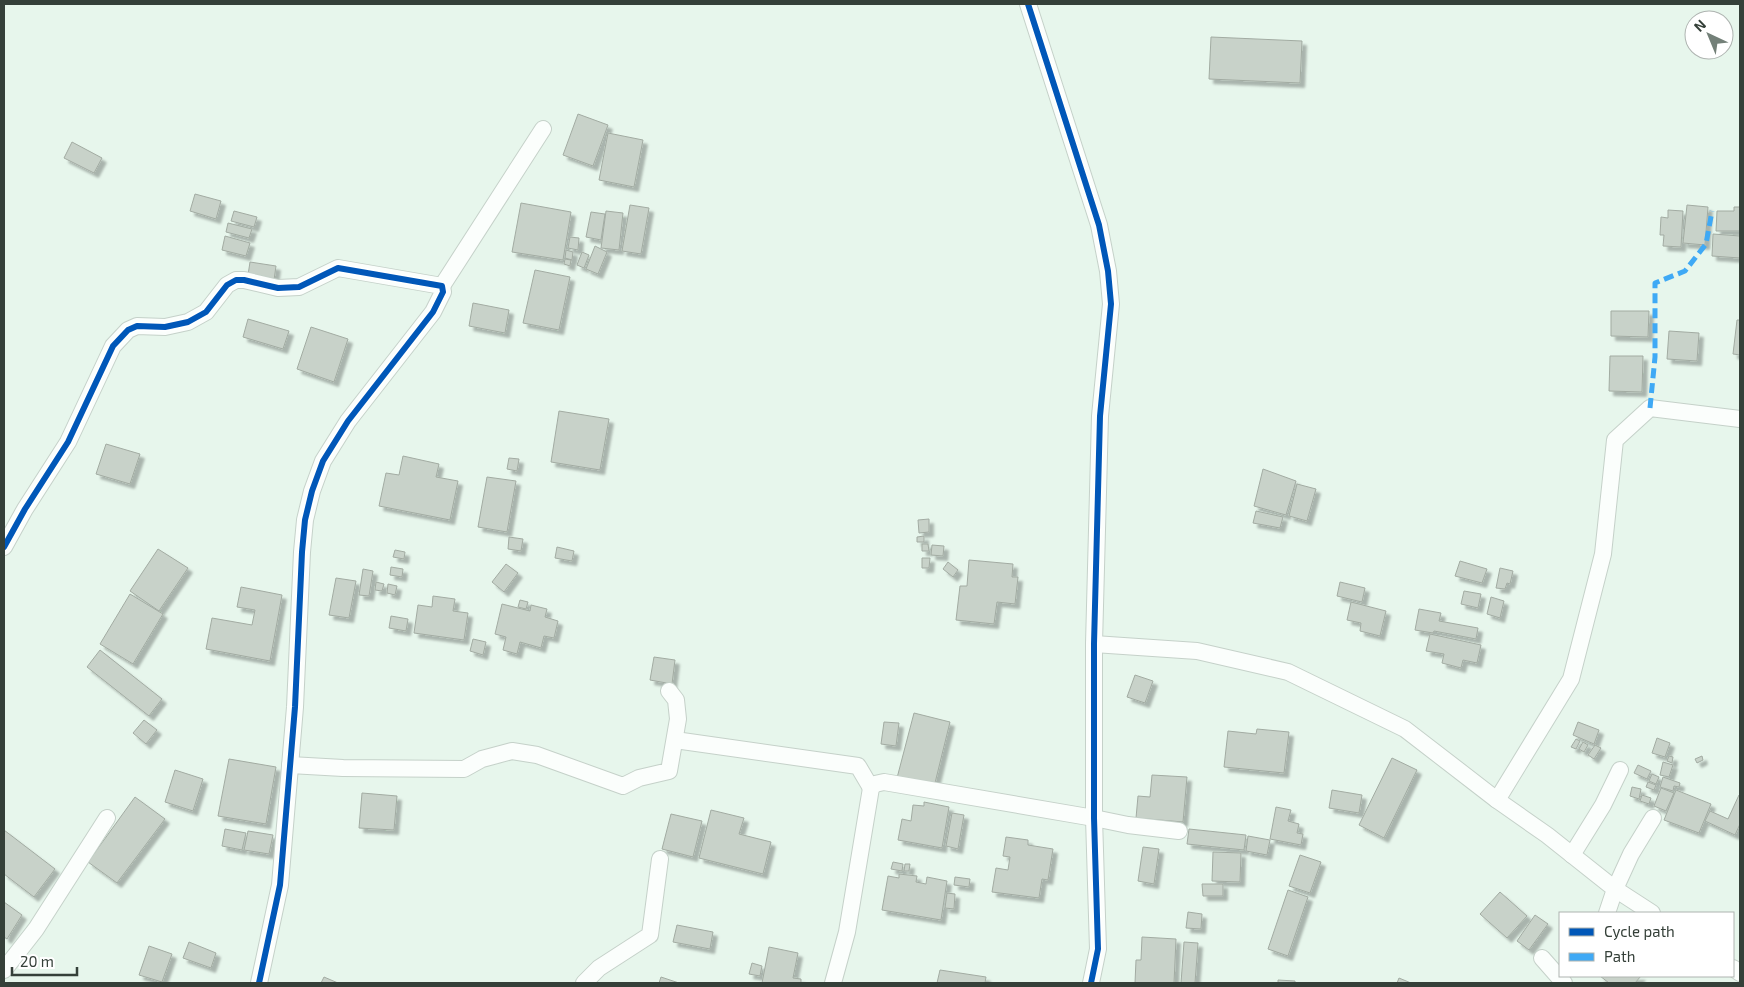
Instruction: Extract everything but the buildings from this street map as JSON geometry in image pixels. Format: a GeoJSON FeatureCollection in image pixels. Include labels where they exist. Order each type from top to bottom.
{"type":"FeatureCollection","features":[{"type":"Feature","properties":{"kind":"street"},"geometry":{"type":"LineString","coordinates":[[1028,4],[1099,225],[1108,271],[1111,304],[1100,416],[1094,644],[1094,818],[1098,949],[1092,983]]}},
{"type":"Feature","properties":{"kind":"street"},"geometry":{"type":"LineString","coordinates":[[259,983],[280,885],[295,707],[302,552],[305,520],[312,491],[323,461],[348,421],[433,312],[443,292],[442,286],[543,129]]}},
{"type":"Feature","properties":{"kind":"street"},"geometry":{"type":"LineString","coordinates":[[4,547],[25,509],[68,442],[113,346],[128,330],[137,326],[165,328],[188,322],[206,312],[228,285],[236,280],[278,288],[299,288],[338,268],[442,286]]}},
{"type":"Feature","properties":{"kind":"street"},"geometry":{"type":"LineString","coordinates":[[1497,800],[1571,679],[1603,554],[1615,440],[1650,408],[1740,419]]}},
{"type":"Feature","properties":{"kind":"street"},"geometry":{"type":"LineString","coordinates":[[1094,644],[1197,651],[1288,672],[1404,730],[1547,835],[1615,889],[1650,912]]}},
{"type":"Feature","properties":{"kind":"street"},"geometry":{"type":"LineString","coordinates":[[290,765],[343,768],[464,769],[482,759],[512,751],[537,754],[623,786],[638,778],[669,771],[678,720],[676,700],[669,691]]}},
{"type":"Feature","properties":{"kind":"street"},"geometry":{"type":"LineString","coordinates":[[675,740],[858,766],[871,788]]}},
{"type":"Feature","properties":{"kind":"street"},"geometry":{"type":"LineString","coordinates":[[1572,855],[1603,805],[1620,770]]}},
{"type":"Feature","properties":{"kind":"street"},"geometry":{"type":"LineString","coordinates":[[833,983],[847,932],[871,788],[875,784],[884,782],[1128,825],[1179,831]]}},
{"type":"Feature","properties":{"kind":"street"},"geometry":{"type":"LineString","coordinates":[[4,970],[36,928],[107,818]]}},
{"type":"Feature","properties":{"kind":"street"},"geometry":{"type":"LineString","coordinates":[[1607,912],[1615,889],[1631,854],[1653,818]]}},
{"type":"Feature","properties":{"kind":"street"},"geometry":{"type":"LineString","coordinates":[[584,983],[598,968],[650,935],[660,859]]}},
{"type":"Feature","properties":{"kind":"street"},"geometry":{"type":"LineString","coordinates":[[1542,958],[1564,983]]}},
{"type":"Feature","properties":{"kind":"marked path"},"geometry":{"type":"LineString","coordinates":[[1650,408],[1655,357],[1655,283],[1685,271],[1706,244],[1712,211]]}},
{"type":"Feature","properties":{"kind":"cycle path"},"geometry":{"type":"LineString","coordinates":[[1028,4],[1099,225],[1108,271],[1111,304],[1100,416],[1094,644],[1094,818],[1098,949],[1091,983]]}},
{"type":"Feature","properties":{"kind":"cycle path"},"geometry":{"type":"LineString","coordinates":[[4,547],[25,509],[68,442],[113,346],[128,330],[137,326],[165,327],[188,322],[206,312],[227,285],[236,280],[278,288],[299,287],[338,268],[442,286],[443,292],[433,312],[348,421],[323,461],[312,491],[305,520],[302,552],[295,707],[280,885],[259,983]]}}]}
